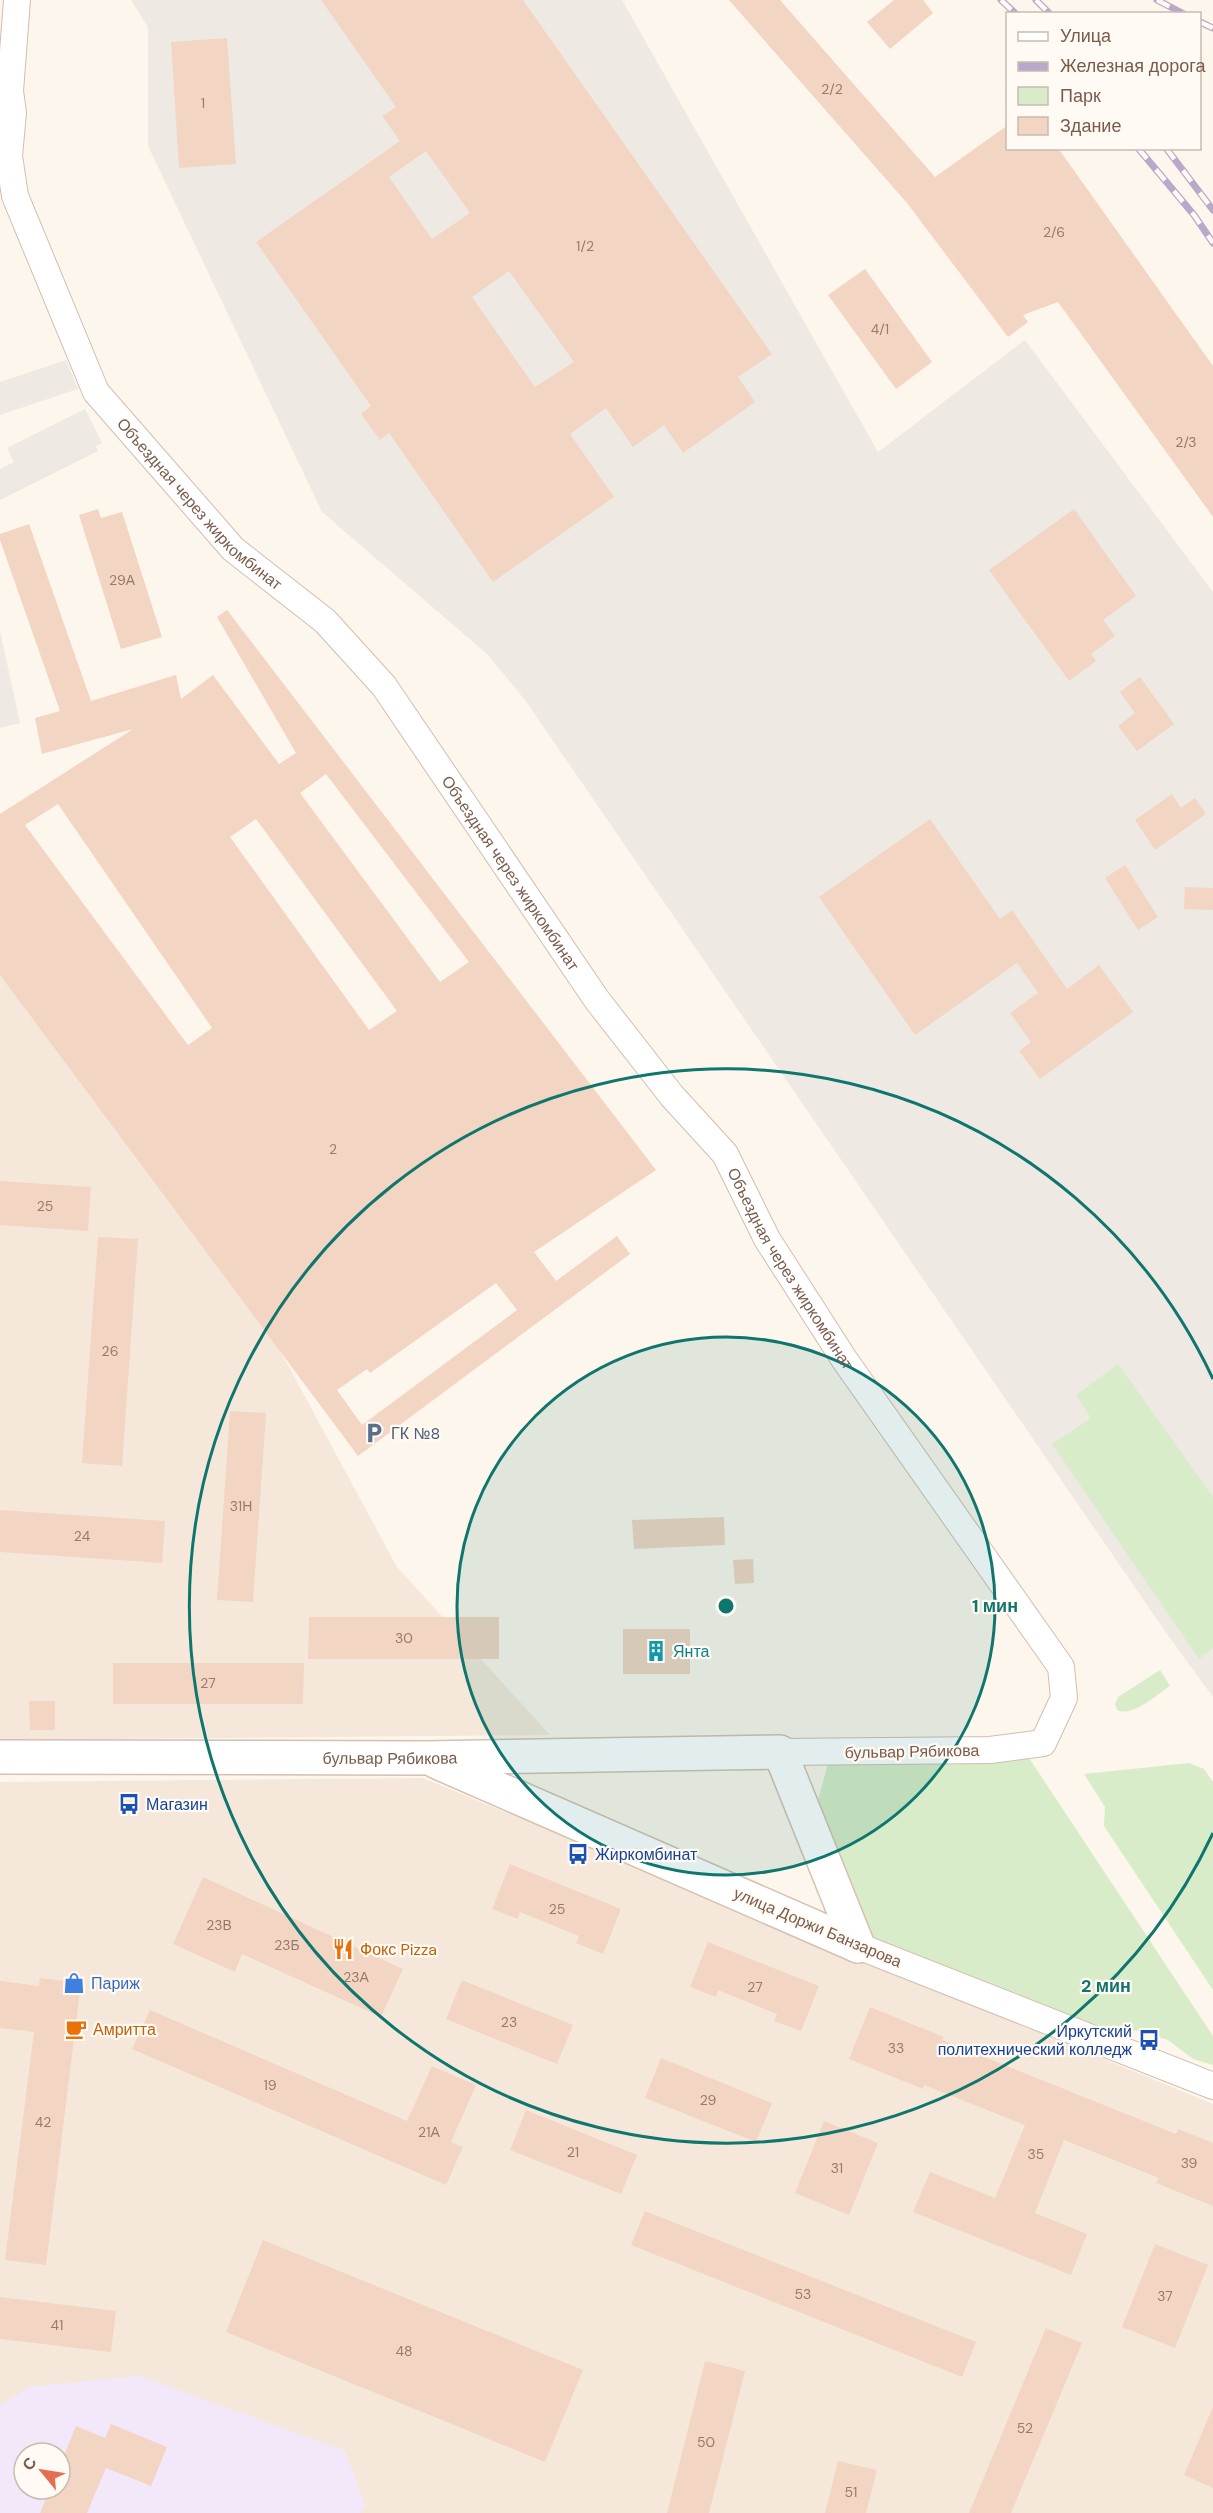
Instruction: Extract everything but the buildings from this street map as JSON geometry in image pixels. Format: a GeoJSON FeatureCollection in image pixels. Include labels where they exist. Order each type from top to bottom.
{"type":"FeatureCollection","features":[{"type":"Feature","properties":{"kind":"street","name":"Объездная через жиркомбинат"},"geometry":{"type":"LineString","coordinates":[[17,0],[10,92],[13,113],[9,156],[15,196],[96,392],[233,549],[325,621],[384,686],[597,1000],[672,1096],[725,1154],[767,1239],[844,1359],[1061,1667],[1064,1698],[1043,1743]]}},
{"type":"Feature","properties":{"kind":"street","name":"бульвар Рябикова"},"geometry":{"type":"LineString","coordinates":[[0,1757],[427,1758],[990,1750],[1043,1743]]}},
{"type":"Feature","properties":{"kind":"street"},"geometry":{"type":"LineString","coordinates":[[780,1752],[858,1946]]}},
{"type":"Feature","properties":{"kind":"street","name":"улица Доржи Банзарова"},"geometry":{"type":"LineString","coordinates":[[427,1758],[858,1946],[1213,2086]]}},
{"type":"Feature","properties":{"kind":"shaded area"},"geometry":{"type":"Polygon","coordinates":[[[131,0],[622,0],[878,452],[1025,340],[1213,592],[1213,1697],[1167,1634],[525,700],[487,654],[322,512],[148,146],[148,27],[131,0]]]}},
{"type":"Feature","properties":{"kind":"shaded area"},"geometry":{"type":"Polygon","coordinates":[[[66,360],[78,389],[0,415],[0,382],[66,360]]]}},
{"type":"Feature","properties":{"kind":"shaded area"},"geometry":{"type":"Polygon","coordinates":[[[85,409],[102,443],[96,446],[98,451],[0,500],[0,469],[14,462],[7,448],[85,409]]]}},
{"type":"Feature","properties":{"kind":"shaded area"},"geometry":{"type":"Polygon","coordinates":[[[0,631],[20,723],[0,728],[0,631]]]}},
{"type":"Feature","properties":{"kind":"shaded area"},"geometry":{"type":"Polygon","coordinates":[[[0,832],[397,1567],[550,1735],[0,1740],[0,832]]]}},
{"type":"Feature","properties":{"kind":"shaded area"},"geometry":{"type":"Polygon","coordinates":[[[423,1778],[1213,2104],[1213,2513],[0,2513],[0,1782],[423,1778]]]}},
{"type":"Feature","properties":{"kind":"shaded area"},"geometry":{"type":"Polygon","coordinates":[[[140,2376],[345,2451],[365,2506],[360,2513],[0,2513],[0,2406],[29,2387],[140,2376]]]}},
{"type":"Feature","properties":{"kind":"green space"},"geometry":{"type":"Polygon","coordinates":[[[1118,1364],[1213,1497],[1213,1648],[1199,1659],[1052,1444],[1091,1418],[1076,1395],[1118,1364]]]}},
{"type":"Feature","properties":{"kind":"green space"},"geometry":{"type":"Polygon","coordinates":[[[1160,1670],[1170,1686],[1137,1708],[1123,1712],[1117,1710],[1115,1704],[1118,1697],[1160,1670]]]}},
{"type":"Feature","properties":{"kind":"green space"},"geometry":{"type":"Polygon","coordinates":[[[1029,1758],[1213,2036],[1213,2065],[1193,2059],[1168,2040],[1141,2031],[1105,2029],[869,1940],[816,1807],[829,1760],[1029,1758]]]}},
{"type":"Feature","properties":{"kind":"green space"},"geometry":{"type":"Polygon","coordinates":[[[1189,1763],[1204,1769],[1213,1782],[1213,1990],[1104,1826],[1105,1807],[1084,1774],[1189,1763]]]}},
{"type":"Feature","properties":{"kind":"railway"},"geometry":{"type":"LineString","coordinates":[[1001,0],[1014,12]]}},
{"type":"Feature","properties":{"kind":"railway"},"geometry":{"type":"LineString","coordinates":[[1036,0],[1048,12]]}},
{"type":"Feature","properties":{"kind":"railway"},"geometry":{"type":"LineString","coordinates":[[1157,0],[1180,12]]}},
{"type":"Feature","properties":{"kind":"railway"},"geometry":{"type":"LineString","coordinates":[[1201,22],[1213,28]]}},
{"type":"Feature","properties":{"kind":"railway"},"geometry":{"type":"LineString","coordinates":[[1140,150],[1194,215],[1213,243]]}},
{"type":"Feature","properties":{"kind":"railway"},"geometry":{"type":"LineString","coordinates":[[1168,150],[1213,210]]}},
{"type":"Feature","properties":{"kind":"place","name":"ГК №8"},"geometry":{"type":"Point","coordinates":[374,1433]}},
{"type":"Feature","properties":{"kind":"place","name":"Янта"},"geometry":{"type":"Point","coordinates":[656,1651]}},
{"type":"Feature","properties":{"kind":"place","name":"Магазин"},"geometry":{"type":"Point","coordinates":[129,1804]}},
{"type":"Feature","properties":{"kind":"place","name":"Жиркомбинат"},"geometry":{"type":"Point","coordinates":[578,1854]}},
{"type":"Feature","properties":{"kind":"place","name":"Фокс Pizza"},"geometry":{"type":"Point","coordinates":[343,1949]}},
{"type":"Feature","properties":{"kind":"place","name":"Париж"},"geometry":{"type":"Point","coordinates":[74,1983]}},
{"type":"Feature","properties":{"kind":"place","name":"Амритта"},"geometry":{"type":"Point","coordinates":[76,2029]}},
{"type":"Feature","properties":{"kind":"place","name":"Иркутский политехнический колледж"},"geometry":{"type":"Point","coordinates":[1149,2040]}}]}
